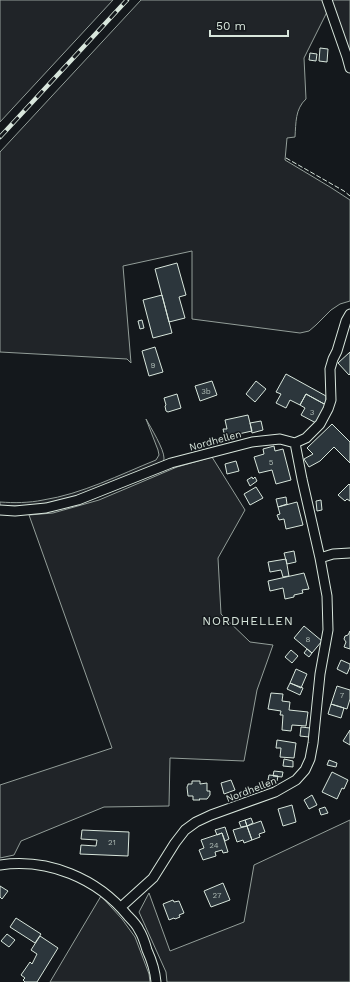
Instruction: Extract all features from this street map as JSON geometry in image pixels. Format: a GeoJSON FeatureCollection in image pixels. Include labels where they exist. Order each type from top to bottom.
{"type":"FeatureCollection","features":[{"type":"Feature","properties":{"kind":"street"},"geometry":{"type":"LineString","coordinates":[[327,0],[350,68]]}},
{"type":"Feature","properties":{"kind":"street"},"geometry":{"type":"LineString","coordinates":[[295,443],[306,438],[320,424],[328,410],[331,400],[330,369],[346,321],[350,314]]}},
{"type":"Feature","properties":{"kind":"street","name":"Nordhellen"},"geometry":{"type":"LineString","coordinates":[[0,510],[15,511],[46,508],[78,500],[172,463],[252,442],[280,440],[295,443],[327,596],[328,630],[320,674],[314,743],[310,759],[305,770],[296,780],[279,790],[196,822],[186,830],[175,843],[153,878],[121,908]]}},
{"type":"Feature","properties":{"kind":"street"},"geometry":{"type":"LineString","coordinates":[[320,558],[334,554],[350,553]]}},
{"type":"Feature","properties":{"kind":"street"},"geometry":{"type":"LineString","coordinates":[[0,865],[25,864],[63,870],[102,891],[121,908],[139,929],[155,971],[156,982]]}},
{"type":"Feature","properties":{"kind":"shaded area"},"geometry":{"type":"Polygon","coordinates":[[[0,0],[113,0],[0,122],[0,0]]]}},
{"type":"Feature","properties":{"kind":"shaded area"},"geometry":{"type":"Polygon","coordinates":[[[141,0],[324,0],[328,10],[304,58],[306,99],[302,103],[298,112],[295,137],[287,138],[285,160],[350,200],[350,301],[340,304],[331,310],[309,331],[300,333],[192,319],[192,251],[123,266],[131,363],[127,359],[0,352],[0,152],[141,0]]]}},
{"type":"Feature","properties":{"kind":"shaded area"},"geometry":{"type":"Polygon","coordinates":[[[331,0],[350,0],[350,58],[331,0]]]}},
{"type":"Feature","properties":{"kind":"shaded area"},"geometry":{"type":"Polygon","coordinates":[[[146,419],[162,449],[164,459],[161,464],[72,498],[47,504],[0,506],[0,502],[32,502],[58,497],[86,489],[156,460],[159,455],[158,450],[146,419]]]}},
{"type":"Feature","properties":{"kind":"shaded area"},"geometry":{"type":"Polygon","coordinates":[[[212,457],[245,510],[218,558],[221,614],[250,642],[273,645],[257,690],[244,761],[170,758],[169,806],[104,807],[21,841],[14,855],[0,858],[0,785],[112,748],[29,515],[53,513],[99,500],[177,467],[212,457]]]}},
{"type":"Feature","properties":{"kind":"shaded area"},"geometry":{"type":"Polygon","coordinates":[[[350,820],[350,982],[167,982],[166,972],[139,912],[149,893],[170,951],[244,922],[254,865],[350,820]]]}},
{"type":"Feature","properties":{"kind":"shaded area"},"geometry":{"type":"Polygon","coordinates":[[[101,896],[122,919],[135,937],[149,974],[150,982],[50,982],[101,896]]]}},
{"type":"Feature","properties":{"kind":"building"},"geometry":{"type":"Polygon","coordinates":[[[320,48],[328,49],[327,62],[319,61],[320,48]]]}},
{"type":"Feature","properties":{"kind":"building"},"geometry":{"type":"Polygon","coordinates":[[[310,53],[317,54],[316,61],[309,60],[310,53]]]}},
{"type":"Feature","properties":{"kind":"building"},"geometry":{"type":"Polygon","coordinates":[[[177,263],[186,295],[179,297],[185,318],[169,322],[155,269],[177,263]]]}},
{"type":"Feature","properties":{"kind":"building"},"geometry":{"type":"Polygon","coordinates":[[[162,295],[172,333],[153,338],[143,300],[162,295]]]}},
{"type":"Feature","properties":{"kind":"building"},"geometry":{"type":"Polygon","coordinates":[[[142,320],[144,328],[140,329],[138,321],[142,320]]]}},
{"type":"Feature","properties":{"kind":"building"},"geometry":{"type":"Polygon","coordinates":[[[155,347],[163,372],[149,376],[142,351],[155,347]]]}},
{"type":"Feature","properties":{"kind":"building"},"geometry":{"type":"Polygon","coordinates":[[[350,352],[350,374],[349,375],[338,363],[350,352]]]}},
{"type":"Feature","properties":{"kind":"building"},"geometry":{"type":"Polygon","coordinates":[[[286,374],[326,396],[326,405],[306,394],[300,405],[290,400],[286,408],[276,403],[281,394],[276,392],[286,374]]]}},
{"type":"Feature","properties":{"kind":"building"},"geometry":{"type":"Polygon","coordinates":[[[212,381],[217,395],[200,401],[195,386],[212,381]]]}},
{"type":"Feature","properties":{"kind":"building"},"geometry":{"type":"Polygon","coordinates":[[[256,381],[266,389],[255,402],[246,394],[256,381]]]}},
{"type":"Feature","properties":{"kind":"building"},"geometry":{"type":"Polygon","coordinates":[[[177,394],[181,408],[168,412],[166,411],[164,398],[177,394]]]}},
{"type":"Feature","properties":{"kind":"building"},"geometry":{"type":"Polygon","coordinates":[[[306,394],[326,405],[316,423],[301,415],[305,408],[300,405],[306,394]]]}},
{"type":"Feature","properties":{"kind":"building"},"geometry":{"type":"Polygon","coordinates":[[[248,415],[252,431],[225,437],[223,429],[227,429],[225,420],[248,415]]]}},
{"type":"Feature","properties":{"kind":"building"},"geometry":{"type":"Polygon","coordinates":[[[261,421],[263,430],[252,433],[250,423],[261,421]]]}},
{"type":"Feature","properties":{"kind":"building"},"geometry":{"type":"Polygon","coordinates":[[[332,424],[350,442],[350,463],[334,447],[320,461],[309,467],[304,459],[313,454],[307,448],[332,424]]]}},
{"type":"Feature","properties":{"kind":"building"},"geometry":{"type":"Polygon","coordinates":[[[274,446],[275,451],[283,449],[291,480],[276,484],[272,470],[259,473],[254,457],[264,454],[263,449],[274,446]]]}},
{"type":"Feature","properties":{"kind":"building"},"geometry":{"type":"Polygon","coordinates":[[[236,461],[239,471],[227,474],[225,464],[236,461]]]}},
{"type":"Feature","properties":{"kind":"building"},"geometry":{"type":"Polygon","coordinates":[[[252,477],[253,479],[255,477],[257,481],[250,486],[247,480],[252,477]]]}},
{"type":"Feature","properties":{"kind":"building"},"geometry":{"type":"Polygon","coordinates":[[[349,484],[350,501],[347,499],[345,501],[338,495],[349,484]]]}},
{"type":"Feature","properties":{"kind":"building"},"geometry":{"type":"Polygon","coordinates":[[[256,487],[263,498],[250,505],[244,494],[256,487]]]}},
{"type":"Feature","properties":{"kind":"building"},"geometry":{"type":"Polygon","coordinates":[[[286,497],[287,504],[278,507],[276,499],[286,497]]]}},
{"type":"Feature","properties":{"kind":"building"},"geometry":{"type":"Polygon","coordinates":[[[321,500],[322,510],[317,511],[316,501],[321,500]]]}},
{"type":"Feature","properties":{"kind":"building"},"geometry":{"type":"Polygon","coordinates":[[[297,502],[303,525],[286,529],[284,519],[279,520],[277,515],[280,514],[278,507],[297,502]]]}},
{"type":"Feature","properties":{"kind":"building"},"geometry":{"type":"Polygon","coordinates":[[[294,551],[296,562],[287,564],[284,553],[294,551]]]}},
{"type":"Feature","properties":{"kind":"building"},"geometry":{"type":"Polygon","coordinates":[[[286,559],[289,576],[283,577],[281,570],[270,572],[268,562],[286,559]]]}},
{"type":"Feature","properties":{"kind":"building"},"geometry":{"type":"Polygon","coordinates":[[[304,573],[309,589],[302,590],[303,593],[285,599],[283,588],[270,591],[268,581],[304,573]]]}},
{"type":"Feature","properties":{"kind":"building"},"geometry":{"type":"Polygon","coordinates":[[[304,626],[322,641],[312,653],[294,638],[304,626]]]}},
{"type":"Feature","properties":{"kind":"building"},"geometry":{"type":"Polygon","coordinates":[[[350,631],[350,649],[344,647],[346,642],[344,639],[350,631]]]}},
{"type":"Feature","properties":{"kind":"building"},"geometry":{"type":"Polygon","coordinates":[[[307,649],[312,653],[309,657],[304,653],[307,649]]]}},
{"type":"Feature","properties":{"kind":"building"},"geometry":{"type":"Polygon","coordinates":[[[291,650],[298,656],[292,663],[285,657],[291,650]]]}},
{"type":"Feature","properties":{"kind":"building"},"geometry":{"type":"Polygon","coordinates":[[[341,660],[350,664],[347,674],[337,669],[341,660]]]}},
{"type":"Feature","properties":{"kind":"building"},"geometry":{"type":"Polygon","coordinates":[[[296,669],[307,674],[301,688],[290,683],[296,669]]]}},
{"type":"Feature","properties":{"kind":"building"},"geometry":{"type":"Polygon","coordinates":[[[290,683],[303,688],[300,695],[287,689],[290,683]]]}},
{"type":"Feature","properties":{"kind":"building"},"geometry":{"type":"Polygon","coordinates":[[[337,686],[350,690],[350,699],[347,709],[331,704],[337,686]]]}},
{"type":"Feature","properties":{"kind":"building"},"geometry":{"type":"Polygon","coordinates":[[[271,693],[283,694],[282,701],[290,702],[289,710],[308,712],[306,726],[292,725],[291,731],[282,730],[283,715],[280,715],[281,711],[268,709],[271,693]]]}},
{"type":"Feature","properties":{"kind":"building"},"geometry":{"type":"Polygon","coordinates":[[[331,704],[344,708],[341,718],[328,714],[331,704]]]}},
{"type":"Feature","properties":{"kind":"building"},"geometry":{"type":"Polygon","coordinates":[[[301,727],[310,728],[309,737],[300,736],[301,727]]]}},
{"type":"Feature","properties":{"kind":"building"},"geometry":{"type":"Polygon","coordinates":[[[350,730],[350,745],[343,741],[350,730]]]}},
{"type":"Feature","properties":{"kind":"building"},"geometry":{"type":"Polygon","coordinates":[[[277,740],[296,743],[294,758],[280,757],[281,748],[276,748],[277,740]]]}},
{"type":"Feature","properties":{"kind":"building"},"geometry":{"type":"Polygon","coordinates":[[[284,759],[293,761],[293,767],[283,766],[284,759]]]}},
{"type":"Feature","properties":{"kind":"building"},"geometry":{"type":"Polygon","coordinates":[[[329,760],[337,763],[336,767],[327,765],[329,760]]]}},
{"type":"Feature","properties":{"kind":"building"},"geometry":{"type":"Polygon","coordinates":[[[274,771],[283,772],[282,777],[273,776],[274,771]]]}},
{"type":"Feature","properties":{"kind":"building"},"geometry":{"type":"Polygon","coordinates":[[[332,772],[348,780],[337,799],[322,792],[332,772]]]}},
{"type":"Feature","properties":{"kind":"building"},"geometry":{"type":"Polygon","coordinates":[[[269,775],[278,776],[277,781],[268,780],[269,775]]]}},
{"type":"Feature","properties":{"kind":"building"},"geometry":{"type":"Polygon","coordinates":[[[231,780],[235,790],[224,794],[221,783],[231,780]]]}},
{"type":"Feature","properties":{"kind":"building"},"geometry":{"type":"Polygon","coordinates":[[[192,781],[200,781],[200,784],[207,783],[207,791],[210,791],[210,795],[207,799],[193,800],[193,796],[188,796],[187,787],[188,784],[192,784],[192,781]]]}},
{"type":"Feature","properties":{"kind":"building"},"geometry":{"type":"Polygon","coordinates":[[[312,795],[317,805],[309,809],[304,800],[312,795]]]}},
{"type":"Feature","properties":{"kind":"building"},"geometry":{"type":"Polygon","coordinates":[[[292,805],[296,822],[283,826],[278,809],[292,805]]]}},
{"type":"Feature","properties":{"kind":"building"},"geometry":{"type":"Polygon","coordinates":[[[325,807],[328,813],[321,815],[319,809],[325,807]]]}},
{"type":"Feature","properties":{"kind":"building"},"geometry":{"type":"Polygon","coordinates":[[[251,818],[253,823],[247,826],[245,820],[251,818]]]}},
{"type":"Feature","properties":{"kind":"building"},"geometry":{"type":"Polygon","coordinates":[[[245,820],[247,826],[241,827],[239,822],[245,820]]]}},
{"type":"Feature","properties":{"kind":"building"},"geometry":{"type":"Polygon","coordinates":[[[261,821],[265,832],[259,834],[260,837],[252,840],[247,826],[261,821]]]}},
{"type":"Feature","properties":{"kind":"building"},"geometry":{"type":"Polygon","coordinates":[[[247,826],[252,840],[244,843],[243,840],[237,842],[233,830],[247,826]]]}},
{"type":"Feature","properties":{"kind":"building"},"geometry":{"type":"Polygon","coordinates":[[[225,827],[229,839],[225,841],[222,833],[217,835],[215,830],[225,827]]]}},
{"type":"Feature","properties":{"kind":"building"},"geometry":{"type":"Polygon","coordinates":[[[82,830],[129,832],[128,856],[80,854],[81,845],[96,846],[97,840],[81,839],[82,830]]]}},
{"type":"Feature","properties":{"kind":"building"},"geometry":{"type":"Polygon","coordinates":[[[222,833],[228,852],[223,853],[222,850],[215,852],[216,856],[203,860],[199,850],[204,848],[201,840],[222,833]]]}},
{"type":"Feature","properties":{"kind":"building"},"geometry":{"type":"Polygon","coordinates":[[[223,883],[230,900],[211,907],[204,891],[223,883]]]}},
{"type":"Feature","properties":{"kind":"building"},"geometry":{"type":"Polygon","coordinates":[[[0,886],[8,891],[2,899],[0,897],[0,886]]]}},
{"type":"Feature","properties":{"kind":"building"},"geometry":{"type":"Polygon","coordinates":[[[173,900],[174,902],[179,901],[184,913],[179,915],[180,917],[169,920],[163,904],[173,900]]]}},
{"type":"Feature","properties":{"kind":"building"},"geometry":{"type":"Polygon","coordinates":[[[16,918],[41,934],[35,943],[10,927],[16,918]]]}},
{"type":"Feature","properties":{"kind":"building"},"geometry":{"type":"Polygon","coordinates":[[[7,934],[15,940],[9,947],[1,941],[7,934]]]}},
{"type":"Feature","properties":{"kind":"building"},"geometry":{"type":"Polygon","coordinates":[[[40,936],[58,948],[37,982],[25,982],[23,980],[25,978],[21,975],[30,962],[32,964],[37,954],[31,950],[40,936]]]}},
{"type":"Feature","properties":{"kind":"railway"},"geometry":{"type":"LineString","coordinates":[[0,137],[127,0]]}},
{"type":"Feature","properties":{"kind":"fence"},"geometry":{"type":"LineString","coordinates":[[286,158],[344,191],[350,196]]}},
{"type":"Feature","properties":{"kind":"district","name":"NORDHELLEN"},"geometry":{"type":"Point","coordinates":[248,621]}}]}
